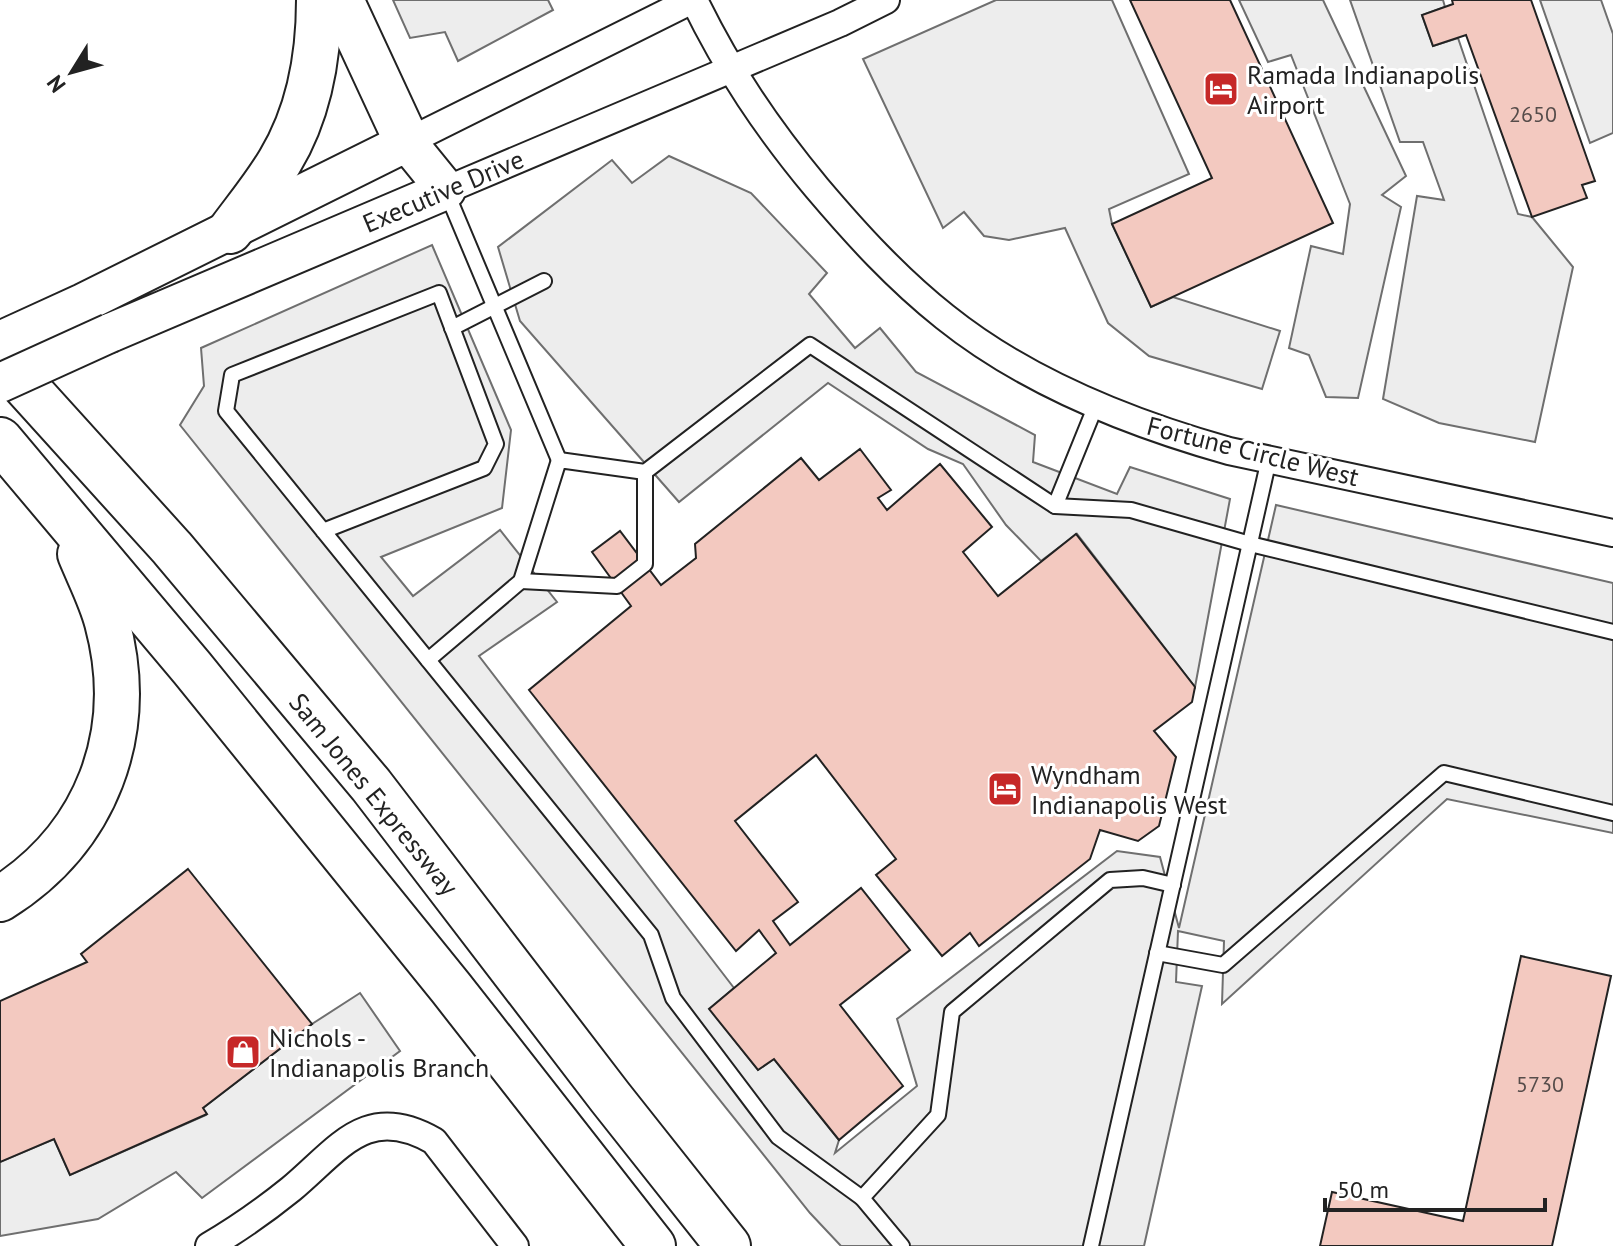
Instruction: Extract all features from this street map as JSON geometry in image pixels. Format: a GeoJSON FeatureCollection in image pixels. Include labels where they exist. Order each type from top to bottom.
{"type":"FeatureCollection","features":[{"type":"Feature","properties":{"kind":"highway"},"geometry":{"type":"LineString","coordinates":[[230,231],[281,159],[298,122],[315,57],[319,0]]}},
{"type":"Feature","properties":{"kind":"highway"},"geometry":{"type":"LineString","coordinates":[[341,0],[407,142]]}},
{"type":"Feature","properties":{"kind":"highway","name":"Sam Jones Expressway"},"geometry":{"type":"LineString","coordinates":[[0,358],[172,548],[371,785],[728,1246]]}},
{"type":"Feature","properties":{"kind":"highway"},"geometry":{"type":"LineString","coordinates":[[0,440],[192,668],[451,988],[653,1246]]}},
{"type":"Feature","properties":{"kind":"highway"},"geometry":{"type":"LineString","coordinates":[[0,899],[48,862],[75,831],[95,796],[112,745],[117,691],[113,648],[107,620],[67,522]]}},
{"type":"Feature","properties":{"kind":"highway"},"geometry":{"type":"LineString","coordinates":[[451,988],[625,1246]]}},
{"type":"Feature","properties":{"kind":"street"},"geometry":{"type":"LineString","coordinates":[[0,341],[230,231],[693,0]]}},
{"type":"Feature","properties":{"kind":"street","name":"Fortune Circle West"},"geometry":{"type":"LineString","coordinates":[[693,0],[755,110],[858,237],[926,302],[1017,365],[1096,405],[1173,435],[1269,459],[1613,533]]}},
{"type":"Feature","properties":{"kind":"street","name":"Executive Drive"},"geometry":{"type":"LineString","coordinates":[[0,383],[110,333],[840,23],[886,0]]}},
{"type":"Feature","properties":{"kind":"street"},"geometry":{"type":"LineString","coordinates":[[407,142],[446,190]]}},
{"type":"Feature","properties":{"kind":"street"},"geometry":{"type":"LineString","coordinates":[[209,1246],[278,1199],[350,1136],[371,1128],[398,1126],[434,1141],[515,1246]]}},
{"type":"Feature","properties":{"kind":"lane"},"geometry":{"type":"LineString","coordinates":[[428,660],[521,581],[559,460],[446,190]]}},
{"type":"Feature","properties":{"kind":"lane"},"geometry":{"type":"LineString","coordinates":[[452,328],[544,281]]}},
{"type":"Feature","properties":{"kind":"lane"},"geometry":{"type":"LineString","coordinates":[[323,531],[484,468],[496,444],[439,293],[232,375],[226,411],[323,531],[651,935],[673,998],[778,1137],[862,1198],[902,1246]]}},
{"type":"Feature","properties":{"kind":"lane"},"geometry":{"type":"LineString","coordinates":[[559,460],[645,472],[810,345],[1055,506],[1131,510],[1250,544],[1613,632]]}},
{"type":"Feature","properties":{"kind":"lane"},"geometry":{"type":"LineString","coordinates":[[1055,506],[1096,405]]}},
{"type":"Feature","properties":{"kind":"lane"},"geometry":{"type":"LineString","coordinates":[[1091,1246],[1269,459]]}},
{"type":"Feature","properties":{"kind":"lane"},"geometry":{"type":"LineString","coordinates":[[521,581],[617,586],[645,564],[645,472]]}},
{"type":"Feature","properties":{"kind":"lane"},"geometry":{"type":"LineString","coordinates":[[1157,953],[1223,965],[1444,773],[1613,813]]}},
{"type":"Feature","properties":{"kind":"lane"},"geometry":{"type":"LineString","coordinates":[[862,1198],[938,1115],[952,1012],[1110,880],[1143,878],[1173,885]]}},
{"type":"Feature","properties":{"kind":"shaded area"},"geometry":{"type":"Polygon","coordinates":[[[393,0],[548,0],[553,10],[458,61],[445,32],[410,38],[393,0]]]}},
{"type":"Feature","properties":{"kind":"shaded area"},"geometry":{"type":"Polygon","coordinates":[[[996,0],[1112,0],[1189,174],[1109,209],[1112,224],[1151,307],[1173,297],[1280,331],[1262,389],[1149,356],[1108,323],[1065,228],[1009,240],[984,236],[964,212],[943,228],[863,59],[996,0]]]}},
{"type":"Feature","properties":{"kind":"shaded area"},"geometry":{"type":"Polygon","coordinates":[[[1239,0],[1323,0],[1406,176],[1382,195],[1401,207],[1358,398],[1326,397],[1309,355],[1289,348],[1311,246],[1343,254],[1350,204],[1291,55],[1268,62],[1239,0]]]}},
{"type":"Feature","properties":{"kind":"shaded area"},"geometry":{"type":"Polygon","coordinates":[[[1350,0],[1443,0],[1445,7],[1422,15],[1433,46],[1458,38],[1518,214],[1532,217],[1573,267],[1535,442],[1439,423],[1383,399],[1417,196],[1444,200],[1423,142],[1400,142],[1350,0]]]}},
{"type":"Feature","properties":{"kind":"shaded area"},"geometry":{"type":"Polygon","coordinates":[[[1540,0],[1601,0],[1613,34],[1613,133],[1590,143],[1540,0]]]}},
{"type":"Feature","properties":{"kind":"shaded area"},"geometry":{"type":"Polygon","coordinates":[[[669,156],[751,193],[827,273],[809,294],[855,348],[880,328],[916,372],[1035,435],[1033,462],[1117,494],[1130,467],[1230,499],[1195,687],[1077,534],[1041,561],[1006,525],[963,464],[928,449],[828,383],[679,502],[520,321],[498,247],[612,160],[632,183],[669,156]]]}},
{"type":"Feature","properties":{"kind":"shaded area"},"geometry":{"type":"Polygon","coordinates":[[[432,245],[511,430],[502,508],[381,557],[413,596],[500,530],[557,602],[479,656],[734,988],[710,1009],[758,1070],[774,1059],[839,1140],[835,1153],[917,1086],[897,1019],[1117,851],[1160,857],[1179,928],[1276,505],[1613,583],[1613,833],[1447,799],[1222,1004],[1224,941],[1178,931],[1176,982],[1202,986],[1144,1246],[841,1246],[810,1213],[180,425],[204,386],[201,348],[432,245]]]}},
{"type":"Feature","properties":{"kind":"shaded area"},"geometry":{"type":"Polygon","coordinates":[[[360,993],[400,1051],[202,1198],[176,1172],[98,1219],[0,1236],[0,1162],[54,1139],[70,1175],[206,1115],[203,1108],[312,1024],[360,993]]]}},
{"type":"Feature","properties":{"kind":"building","name":"Ramada Indianapolis Airport"},"geometry":{"type":"Polygon","coordinates":[[[1130,0],[1230,0],[1333,223],[1151,307],[1112,224],[1212,178],[1130,0]]]}},
{"type":"Feature","properties":{"kind":"building"},"geometry":{"type":"Polygon","coordinates":[[[1452,0],[1531,0],[1595,181],[1582,185],[1587,198],[1532,217],[1466,35],[1433,46],[1422,15],[1453,4],[1452,0]]]}},
{"type":"Feature","properties":{"kind":"building","name":"Wyndham Indianapolis West"},"geometry":{"type":"Polygon","coordinates":[[[860,449],[891,490],[878,498],[887,510],[940,464],[992,527],[963,552],[998,596],[1076,534],[1195,687],[1192,702],[1154,731],[1176,757],[1159,826],[1138,841],[1100,830],[1090,859],[979,946],[970,933],[942,956],[876,875],[896,859],[816,755],[735,821],[798,902],[773,921],[790,945],[861,888],[910,950],[840,1005],[903,1086],[839,1140],[774,1059],[758,1070],[709,1009],[776,953],[759,930],[736,951],[529,690],[631,606],[592,552],[620,531],[661,585],[696,558],[695,544],[801,458],[819,480],[860,449]]]}},
{"type":"Feature","properties":{"kind":"building"},"geometry":{"type":"Polygon","coordinates":[[[188,869],[312,1024],[203,1108],[207,1114],[70,1175],[54,1139],[0,1162],[0,1001],[87,962],[81,954],[188,869]]]}},
{"type":"Feature","properties":{"kind":"building"},"geometry":{"type":"Polygon","coordinates":[[[1521,956],[1611,976],[1552,1246],[1320,1246],[1332,1192],[1463,1221],[1521,956]]]}},
{"type":"Feature","properties":{"kind":"place","name":"Ramada Indianapolis Airport"},"geometry":{"type":"Point","coordinates":[1221,89]}},
{"type":"Feature","properties":{"kind":"place","name":"Wyndham Indianapolis West"},"geometry":{"type":"Point","coordinates":[1005,789]}},
{"type":"Feature","properties":{"kind":"place","name":"Nichols - Indianapolis Branch"},"geometry":{"type":"Point","coordinates":[243,1052]}}]}
